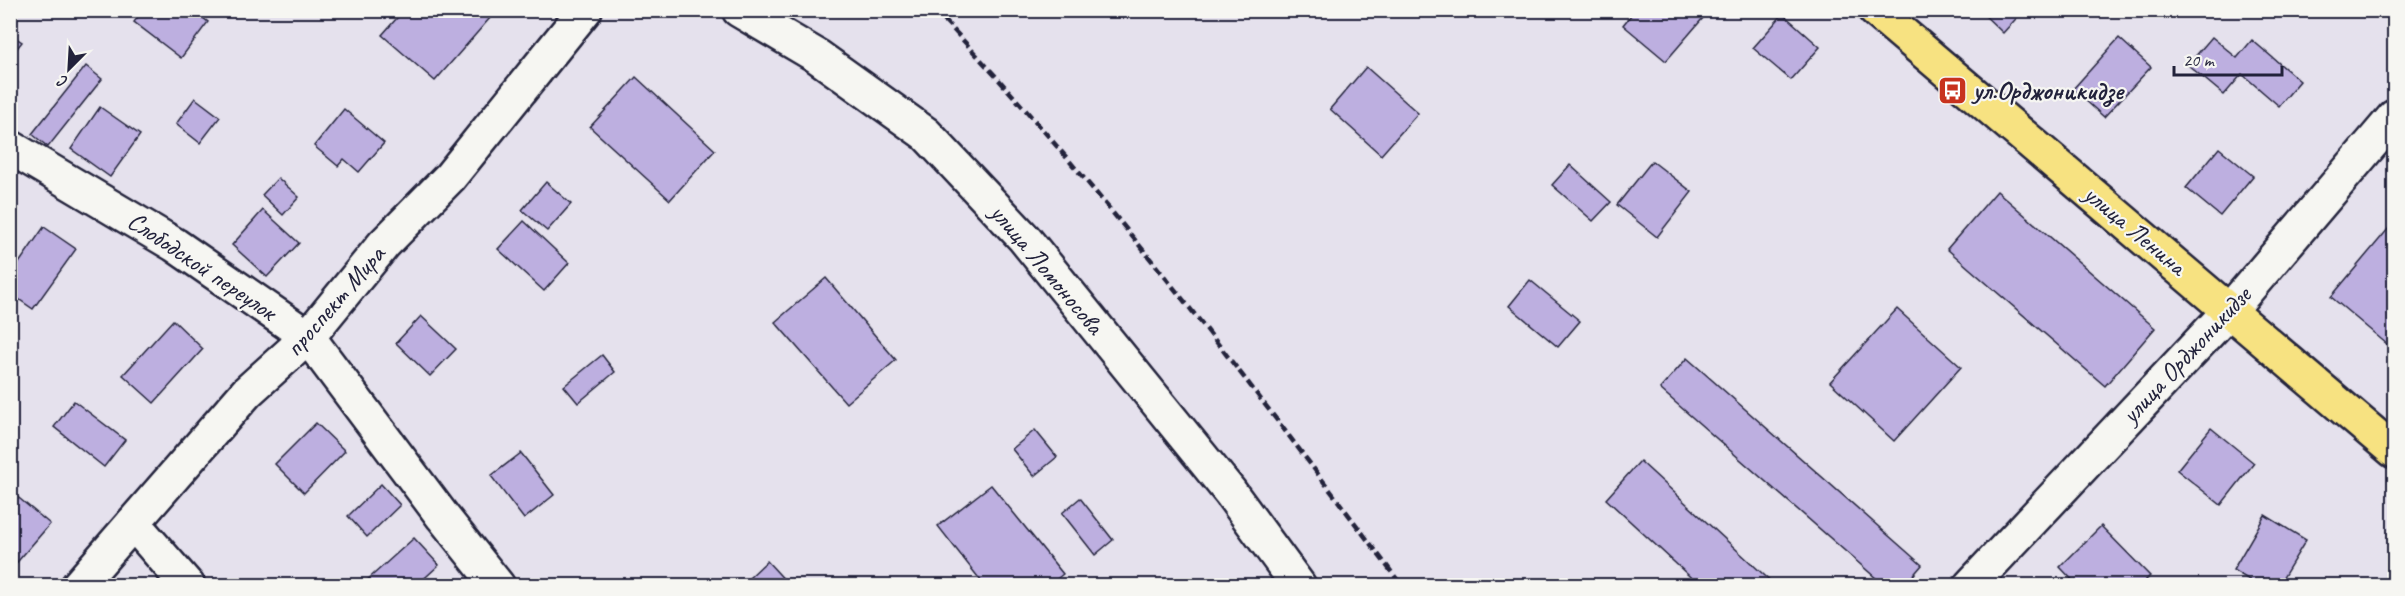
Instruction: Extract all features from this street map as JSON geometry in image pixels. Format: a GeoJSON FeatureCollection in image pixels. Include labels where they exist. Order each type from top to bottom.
{"type":"FeatureCollection","features":[{"type":"Feature","properties":{"kind":"main road","name":"улица Ленина"},"geometry":{"type":"LineString","coordinates":[[1875,10],[2394,451]]}},
{"type":"Feature","properties":{"kind":"street","name":"проспект Мира"},"geometry":{"type":"LineString","coordinates":[[78,585],[247,392],[308,337],[384,244],[450,177],[585,10]]}},
{"type":"Feature","properties":{"kind":"street","name":"улица Ломоносова"},"geometry":{"type":"LineString","coordinates":[[739,10],[817,56],[926,134],[941,149],[1024,238],[1230,492],[1299,585]]}},
{"type":"Feature","properties":{"kind":"street","name":"улица Орджоникидзе"},"geometry":{"type":"LineString","coordinates":[[1970,585],[2230,310],[2394,117]]}},
{"type":"Feature","properties":{"kind":"street","name":"Слободской переулок"},"geometry":{"type":"LineString","coordinates":[[10,147],[175,244],[308,337],[443,517],[498,585]]}},
{"type":"Feature","properties":{"kind":"street"},"geometry":{"type":"LineString","coordinates":[[133,523],[188,585]]}},
{"type":"Feature","properties":{"kind":"building"},"geometry":{"type":"Polygon","coordinates":[[[143,10],[193,10],[208,22],[181,58],[134,22],[143,10]]]}},
{"type":"Feature","properties":{"kind":"building"},"geometry":{"type":"Polygon","coordinates":[[[404,10],[497,10],[435,81],[382,35],[404,10]]]}},
{"type":"Feature","properties":{"kind":"building"},"geometry":{"type":"Polygon","coordinates":[[[1635,10],[1694,10],[1703,18],[1666,61],[1623,25],[1635,10]]]}},
{"type":"Feature","properties":{"kind":"building"},"geometry":{"type":"Polygon","coordinates":[[[1979,10],[2024,10],[2003,33],[1979,10]]]}},
{"type":"Feature","properties":{"kind":"building"},"geometry":{"type":"Polygon","coordinates":[[[1783,14],[1820,47],[1791,80],[1753,48],[1783,14]]]}},
{"type":"Feature","properties":{"kind":"building"},"geometry":{"type":"Polygon","coordinates":[[[10,34],[22,42],[10,57],[10,34]]]}},
{"type":"Feature","properties":{"kind":"building"},"geometry":{"type":"Polygon","coordinates":[[[2212,37],[2237,58],[2252,40],[2300,81],[2279,106],[2242,74],[2224,95],[2188,65],[2212,37]]]}},
{"type":"Feature","properties":{"kind":"building"},"geometry":{"type":"Polygon","coordinates":[[[2119,38],[2151,67],[2104,117],[2073,89],[2119,38]]]}},
{"type":"Feature","properties":{"kind":"building"},"geometry":{"type":"Polygon","coordinates":[[[86,66],[102,79],[48,147],[32,134],[86,66]]]}},
{"type":"Feature","properties":{"kind":"building"},"geometry":{"type":"Polygon","coordinates":[[[1366,67],[1418,113],[1381,155],[1330,109],[1366,67]]]}},
{"type":"Feature","properties":{"kind":"building"},"geometry":{"type":"Polygon","coordinates":[[[636,77],[715,150],[670,200],[590,127],[636,77]]]}},
{"type":"Feature","properties":{"kind":"building"},"geometry":{"type":"Polygon","coordinates":[[[195,98],[220,117],[200,143],[176,124],[195,98]]]}},
{"type":"Feature","properties":{"kind":"building"},"geometry":{"type":"Polygon","coordinates":[[[100,107],[140,135],[110,177],[71,149],[100,107]]]}},
{"type":"Feature","properties":{"kind":"building"},"geometry":{"type":"Polygon","coordinates":[[[344,109],[384,143],[359,172],[344,159],[338,166],[314,146],[344,109]]]}},
{"type":"Feature","properties":{"kind":"building"},"geometry":{"type":"Polygon","coordinates":[[[2219,148],[2253,176],[2220,216],[2186,188],[2219,148]]]}},
{"type":"Feature","properties":{"kind":"building"},"geometry":{"type":"Polygon","coordinates":[[[1652,161],[1692,192],[1657,237],[1617,205],[1652,161]]]}},
{"type":"Feature","properties":{"kind":"building"},"geometry":{"type":"Polygon","coordinates":[[[1570,165],[1611,202],[1593,221],[1552,185],[1570,165]]]}},
{"type":"Feature","properties":{"kind":"building"},"geometry":{"type":"Polygon","coordinates":[[[278,178],[299,197],[283,215],[262,195],[278,178]]]}},
{"type":"Feature","properties":{"kind":"building"},"geometry":{"type":"Polygon","coordinates":[[[546,182],[571,204],[547,231],[522,210],[546,182]]]}},
{"type":"Feature","properties":{"kind":"building"},"geometry":{"type":"Polygon","coordinates":[[[1997,191],[2155,328],[2105,386],[1947,249],[1997,191]]]}},
{"type":"Feature","properties":{"kind":"building"},"geometry":{"type":"Polygon","coordinates":[[[263,210],[299,243],[267,277],[232,245],[263,210]]]}},
{"type":"Feature","properties":{"kind":"building"},"geometry":{"type":"Polygon","coordinates":[[[524,221],[569,263],[544,291],[498,249],[524,221]]]}},
{"type":"Feature","properties":{"kind":"building"},"geometry":{"type":"Polygon","coordinates":[[[2394,222],[2394,350],[2331,297],[2394,222]]]}},
{"type":"Feature","properties":{"kind":"building"},"geometry":{"type":"Polygon","coordinates":[[[44,227],[76,249],[33,309],[10,293],[10,276],[44,227]]]}},
{"type":"Feature","properties":{"kind":"building"},"geometry":{"type":"Polygon","coordinates":[[[826,278],[896,360],[846,403],[775,322],[826,278]]]}},
{"type":"Feature","properties":{"kind":"building"},"geometry":{"type":"Polygon","coordinates":[[[1530,280],[1580,321],[1558,347],[1509,306],[1530,280]]]}},
{"type":"Feature","properties":{"kind":"building"},"geometry":{"type":"Polygon","coordinates":[[[1897,309],[1961,367],[1894,441],[1830,382],[1897,309]]]}},
{"type":"Feature","properties":{"kind":"building"},"geometry":{"type":"Polygon","coordinates":[[[421,316],[456,349],[430,376],[396,343],[421,316]]]}},
{"type":"Feature","properties":{"kind":"building"},"geometry":{"type":"Polygon","coordinates":[[[173,320],[203,349],[154,403],[123,375],[173,320]]]}},
{"type":"Feature","properties":{"kind":"building"},"geometry":{"type":"Polygon","coordinates":[[[602,355],[615,372],[578,403],[564,386],[602,355]]]}},
{"type":"Feature","properties":{"kind":"building"},"geometry":{"type":"Polygon","coordinates":[[[1687,358],[1922,565],[1904,586],[1885,586],[1660,389],[1687,358]]]}},
{"type":"Feature","properties":{"kind":"building"},"geometry":{"type":"Polygon","coordinates":[[[74,401],[125,440],[104,467],[54,427],[74,401]]]}},
{"type":"Feature","properties":{"kind":"building"},"geometry":{"type":"Polygon","coordinates":[[[316,423],[345,451],[304,493],[275,464],[316,423]]]}},
{"type":"Feature","properties":{"kind":"building"},"geometry":{"type":"Polygon","coordinates":[[[2211,428],[2254,463],[2221,505],[2177,470],[2211,428]]]}},
{"type":"Feature","properties":{"kind":"building"},"geometry":{"type":"Polygon","coordinates":[[[1035,430],[1057,457],[1034,476],[1012,449],[1035,430]]]}},
{"type":"Feature","properties":{"kind":"building"},"geometry":{"type":"Polygon","coordinates":[[[521,453],[554,495],[524,519],[491,476],[521,453]]]}},
{"type":"Feature","properties":{"kind":"building"},"geometry":{"type":"Polygon","coordinates":[[[1640,461],[1776,586],[1700,586],[1606,499],[1640,461]]]}},
{"type":"Feature","properties":{"kind":"building"},"geometry":{"type":"Polygon","coordinates":[[[381,484],[400,505],[367,537],[348,516],[381,484]]]}},
{"type":"Feature","properties":{"kind":"building"},"geometry":{"type":"Polygon","coordinates":[[[991,485],[1063,574],[1048,586],[985,586],[938,526],[991,485]]]}},
{"type":"Feature","properties":{"kind":"building"},"geometry":{"type":"Polygon","coordinates":[[[14,494],[50,524],[12,568],[10,498],[14,494]]]}},
{"type":"Feature","properties":{"kind":"building"},"geometry":{"type":"Polygon","coordinates":[[[1080,498],[1113,540],[1095,555],[1062,513],[1080,498]]]}},
{"type":"Feature","properties":{"kind":"building"},"geometry":{"type":"Polygon","coordinates":[[[2265,515],[2306,540],[2278,586],[2259,586],[2233,570],[2265,515]]]}},
{"type":"Feature","properties":{"kind":"building"},"geometry":{"type":"Polygon","coordinates":[[[2101,526],[2150,576],[2140,586],[2078,586],[2060,567],[2101,526]]]}},
{"type":"Feature","properties":{"kind":"building"},"geometry":{"type":"Polygon","coordinates":[[[414,538],[439,565],[416,586],[368,586],[365,582],[414,538]]]}},
{"type":"Feature","properties":{"kind":"building"},"geometry":{"type":"Polygon","coordinates":[[[767,561],[790,586],[756,586],[749,578],[767,561]]]}},
{"type":"Feature","properties":{"kind":"railway"},"geometry":{"type":"LineString","coordinates":[[935,10],[998,78],[1118,219],[1234,364],[1402,586]]}},
{"type":"Feature","properties":{"kind":"place","name":"ул.Орджоникидзе"},"geometry":{"type":"Point","coordinates":[1952,90]}}]}
